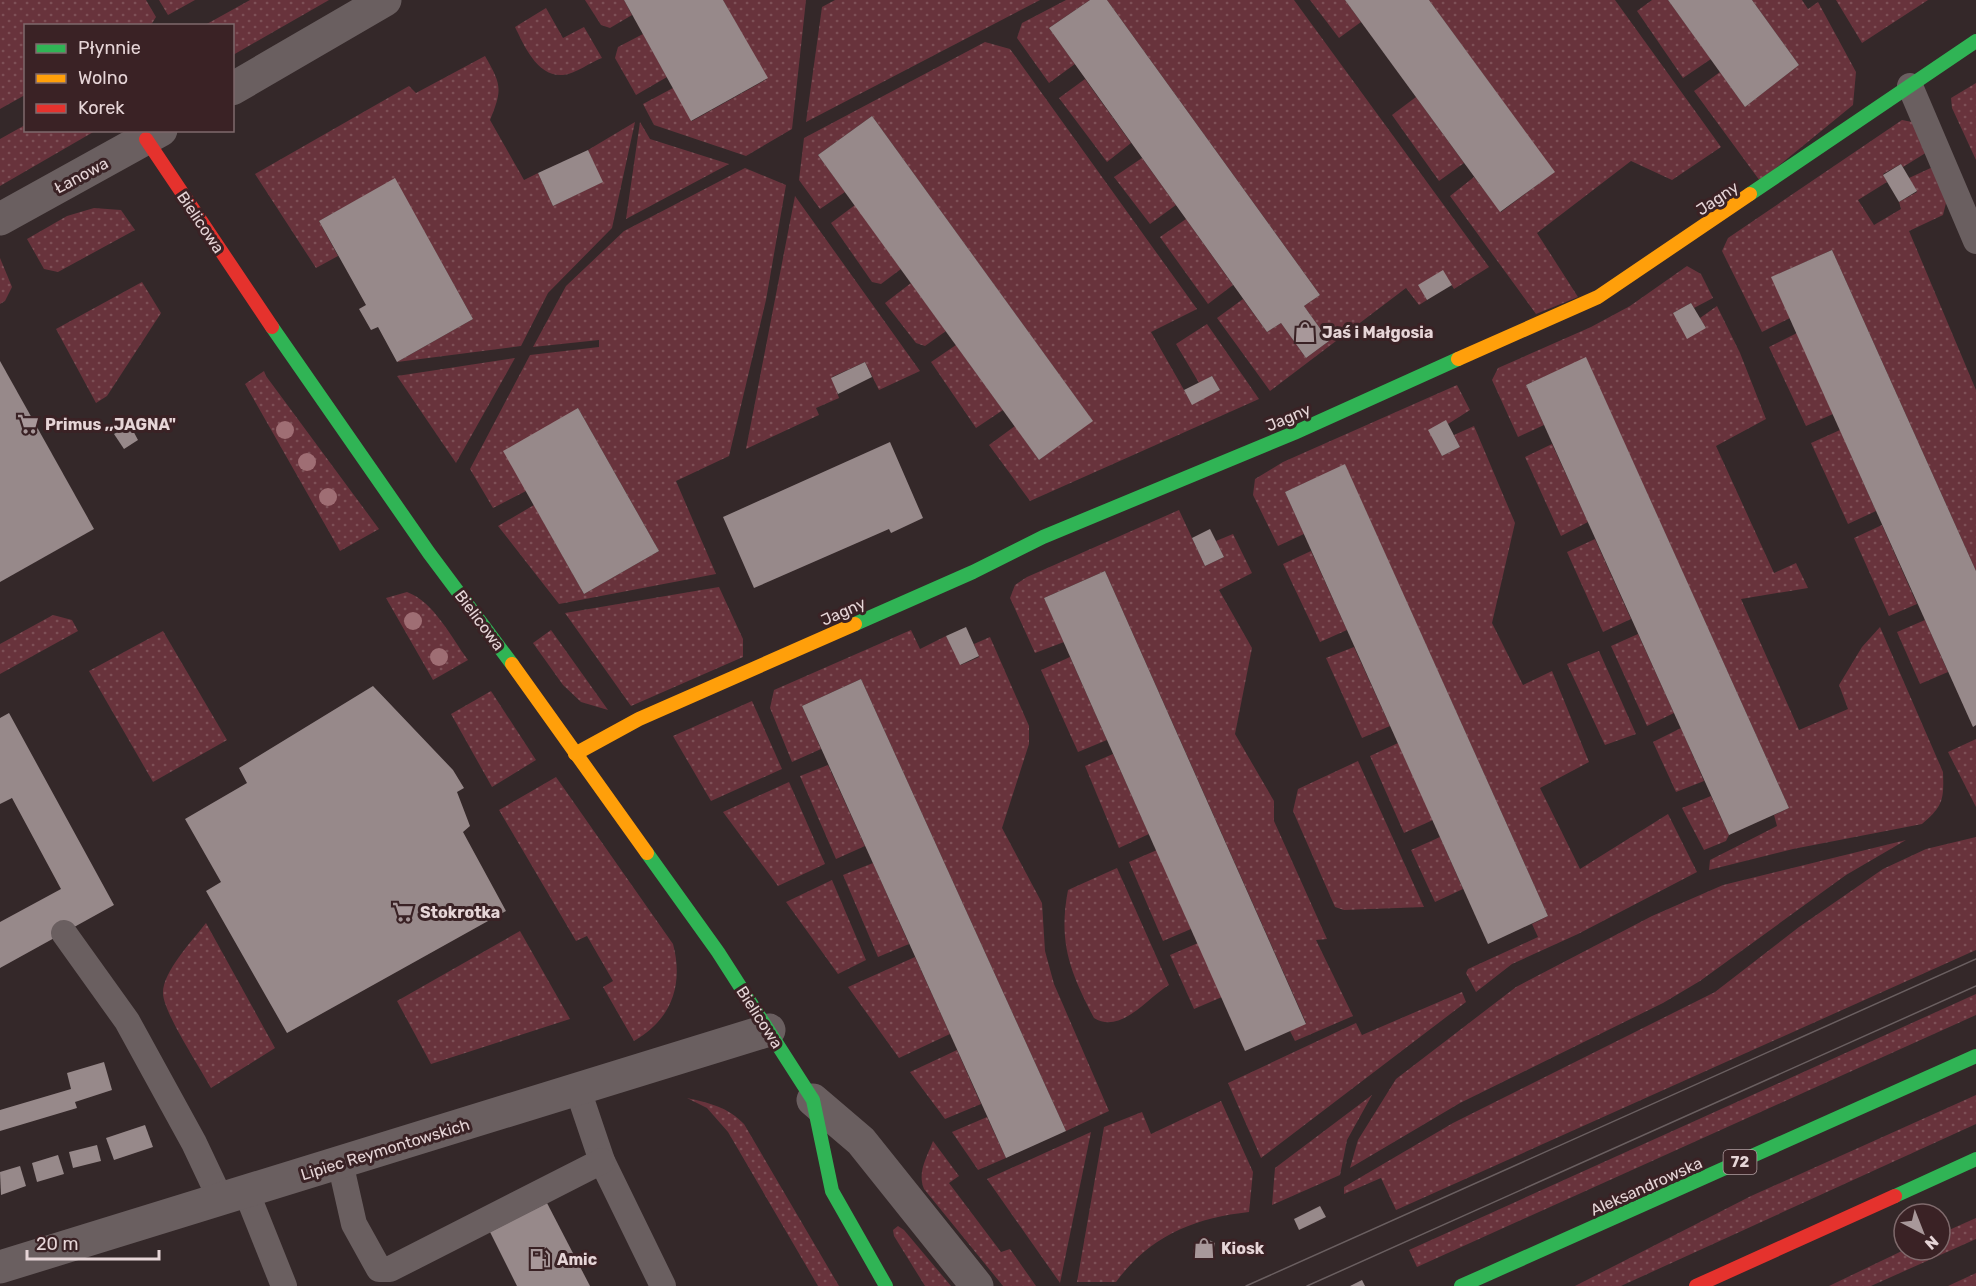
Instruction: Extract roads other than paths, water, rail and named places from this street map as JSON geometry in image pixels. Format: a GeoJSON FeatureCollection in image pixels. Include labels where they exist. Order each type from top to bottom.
{"type":"FeatureCollection","features":[{"type":"Feature","properties":{"kind":"street"},"geometry":{"type":"LineString","coordinates":[[234,88],[385,0]]}},
{"type":"Feature","properties":{"kind":"street","name":"Jagny"},"geometry":{"type":"LineString","coordinates":[[575,754],[639,719],[973,572],[1043,537],[1294,433],[1598,297],[1976,41]]}},
{"type":"Feature","properties":{"kind":"street","name":"Bielicowa"},"geometry":{"type":"LineString","coordinates":[[154,135],[247,292],[409,524],[502,649],[718,952],[813,1100],[861,1141],[977,1286]]}},
{"type":"Feature","properties":{"kind":"street","name":"Łanowa"},"geometry":{"type":"LineString","coordinates":[[0,219],[154,135]]}},
{"type":"Feature","properties":{"kind":"street","name":"Lipiec Reymontowskich"},"geometry":{"type":"LineString","coordinates":[[0,1267],[769,1030]]}},
{"type":"Feature","properties":{"kind":"street","name":"Aleksandrowska"},"geometry":{"type":"LineString","coordinates":[[1461,1286],[1976,1056]]}},
{"type":"Feature","properties":{"kind":"street","name":"Bielicowa"},"geometry":{"type":"LineString","coordinates":[[813,1100],[832,1191],[886,1286]]}},
{"type":"Feature","properties":{"kind":"street"},"geometry":{"type":"LineString","coordinates":[[1696,1286],[1976,1159]]}},
{"type":"Feature","properties":{"kind":"lane"},"geometry":{"type":"LineString","coordinates":[[1910,86],[1976,242]]}},
{"type":"Feature","properties":{"kind":"lane"},"geometry":{"type":"LineString","coordinates":[[64,933],[127,1021],[194,1143],[233,1195],[284,1286]]}},
{"type":"Feature","properties":{"kind":"lane"},"geometry":{"type":"LineString","coordinates":[[578,1090],[602,1161],[663,1286]]}},
{"type":"Feature","properties":{"kind":"lane"},"geometry":{"type":"LineString","coordinates":[[340,1162],[354,1224],[375,1277],[602,1161]]}},
{"type":"Feature","properties":{"kind":"tram line"},"geometry":{"type":"LineString","coordinates":[[1246,1286],[1976,959]]}},
{"type":"Feature","properties":{"kind":"tram line"},"geometry":{"type":"LineString","coordinates":[[1307,1286],[1976,986]]}},
{"type":"Feature","properties":{"kind":"place","name":"Jaś i Małgosia"},"geometry":{"type":"Point","coordinates":[1305,332]}},
{"type":"Feature","properties":{"kind":"place","name":"Primus ,,JAGNA\""},"geometry":{"type":"Point","coordinates":[28,424]}},
{"type":"Feature","properties":{"kind":"place","name":"Stokrotka"},"geometry":{"type":"Point","coordinates":[403,912]}},
{"type":"Feature","properties":{"kind":"place","name":"Kiosk"},"geometry":{"type":"Point","coordinates":[1204,1248]}},
{"type":"Feature","properties":{"kind":"place","name":"Amic"},"geometry":{"type":"Point","coordinates":[540,1259]}}]}
